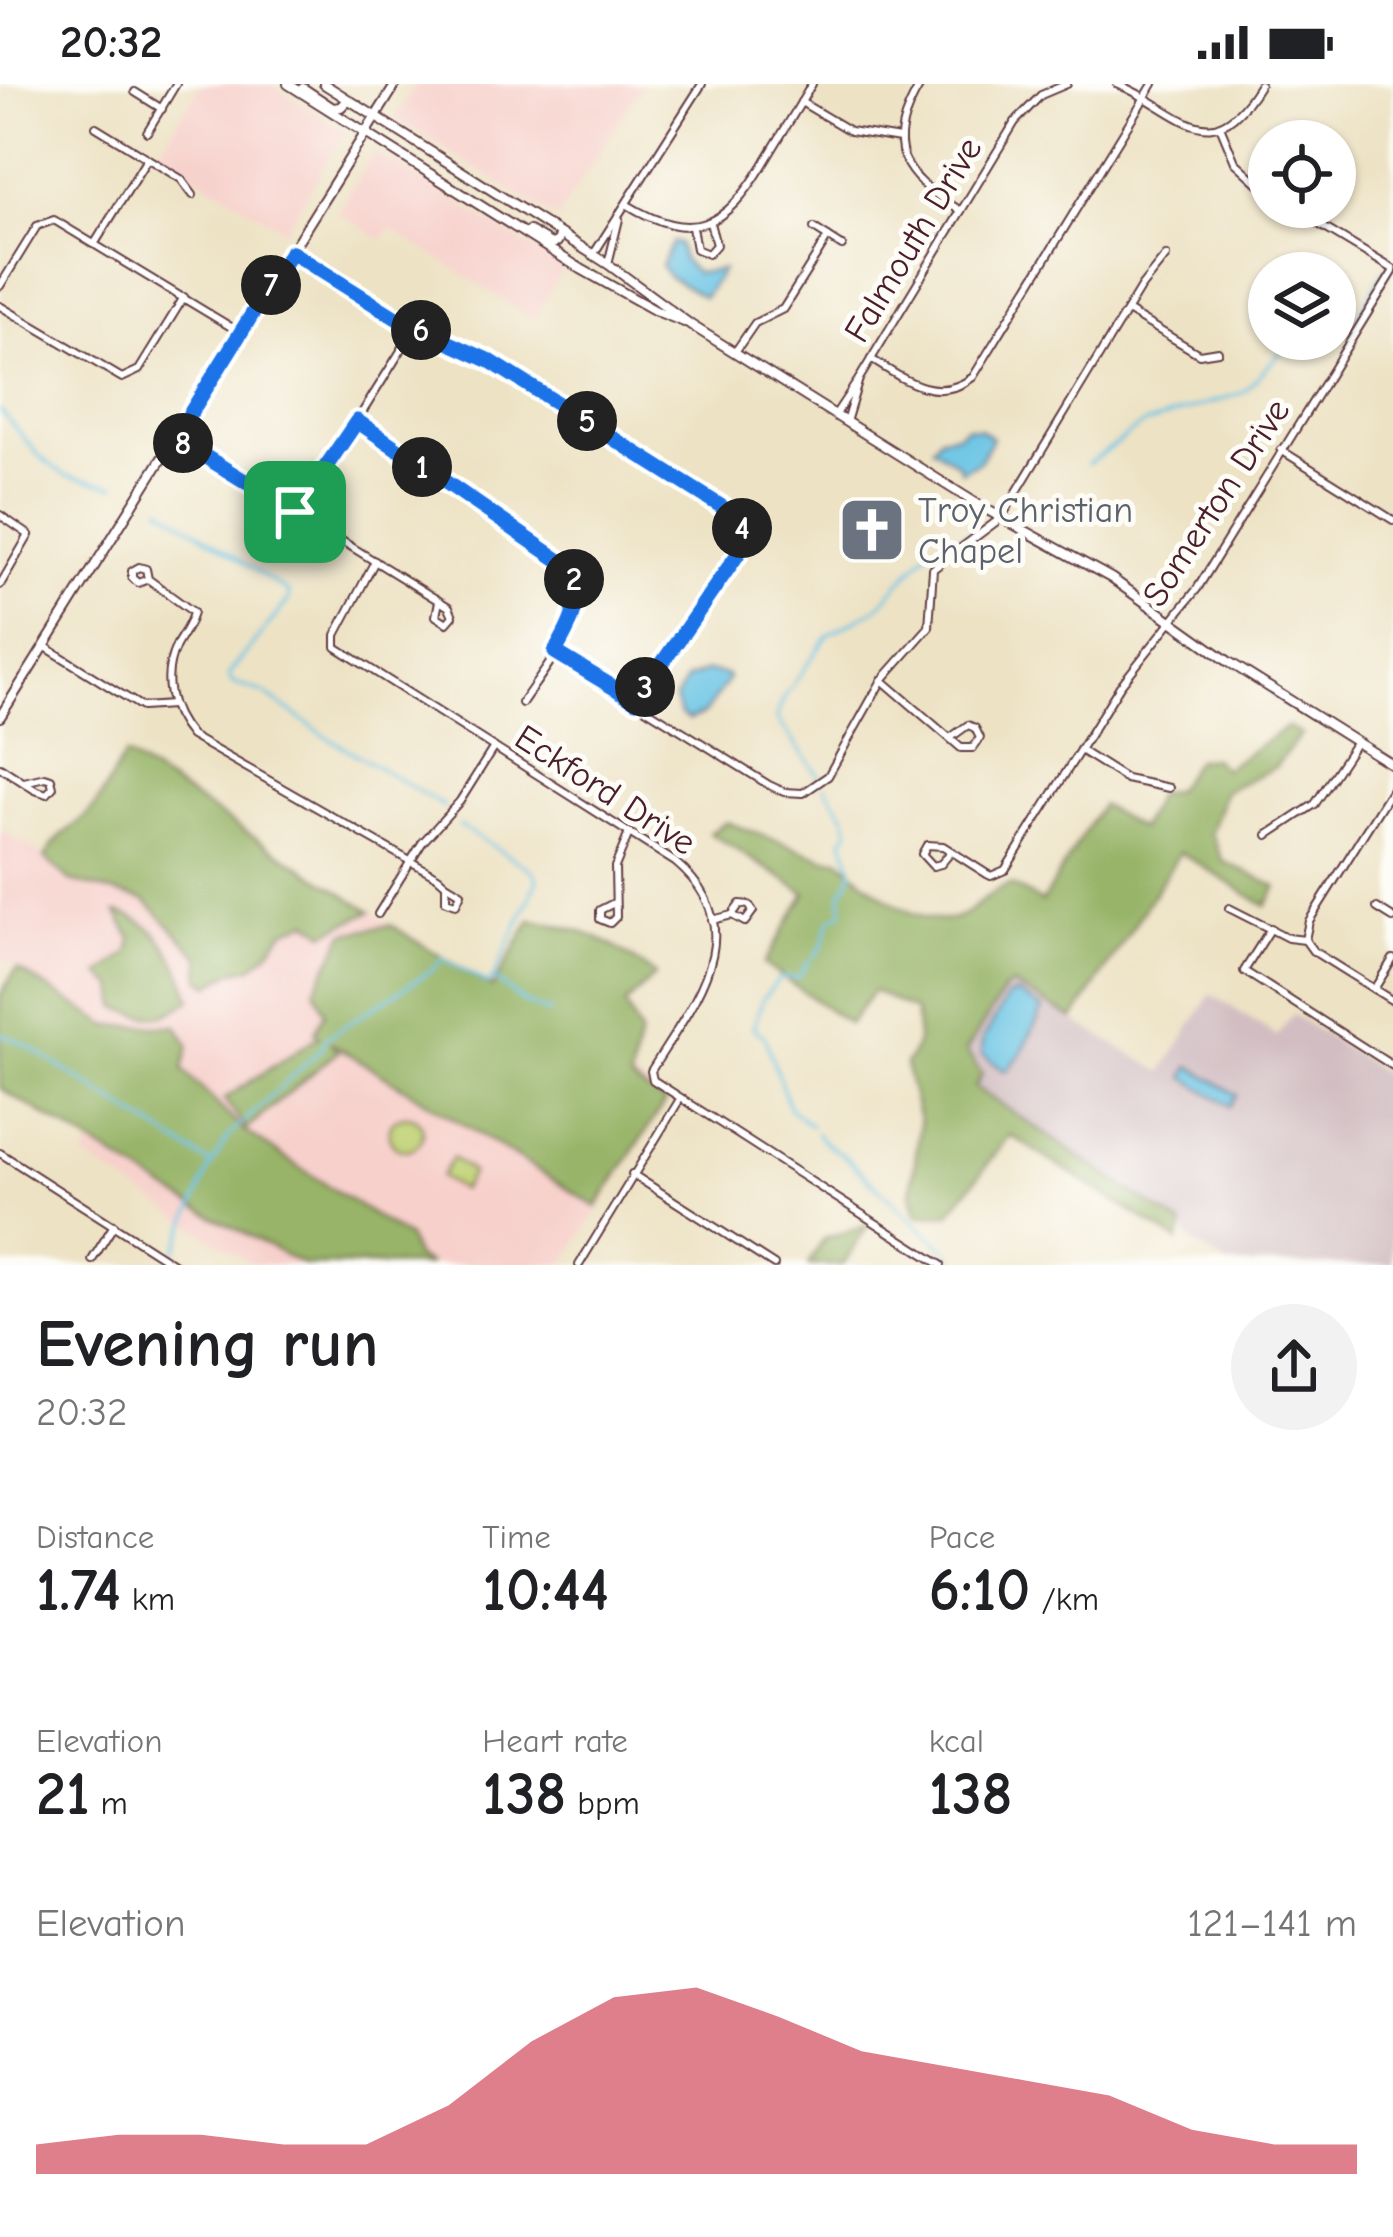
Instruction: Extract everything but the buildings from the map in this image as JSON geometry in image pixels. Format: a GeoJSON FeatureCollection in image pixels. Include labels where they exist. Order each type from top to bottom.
{"type":"FeatureCollection","features":[{"type":"Feature","properties":{"kind":"main road"},"geometry":{"type":"LineString","coordinates":[[288,84],[576,266],[691,325]]}},
{"type":"Feature","properties":{"kind":"main road"},"geometry":{"type":"LineString","coordinates":[[297,84],[333,107],[348,100]]}},
{"type":"Feature","properties":{"kind":"main road"},"geometry":{"type":"LineString","coordinates":[[323,84],[608,264],[691,325],[1000,518],[1111,578],[1393,765]]}},
{"type":"Feature","properties":{"kind":"main road"},"geometry":{"type":"LineString","coordinates":[[0,717],[396,84]]}},
{"type":"Feature","properties":{"kind":"main road"},"geometry":{"type":"LineString","coordinates":[[398,155],[401,144],[410,139]]}},
{"type":"Feature","properties":{"kind":"main road"},"geometry":{"type":"LineString","coordinates":[[438,180],[453,183],[551,244],[561,235]]}},
{"type":"Feature","properties":{"kind":"main road"},"geometry":{"type":"LineString","coordinates":[[576,266],[585,265],[625,288],[631,280]]}},
{"type":"Feature","properties":{"kind":"street"},"geometry":{"type":"LineString","coordinates":[[147,132],[176,84]]}},
{"type":"Feature","properties":{"kind":"street"},"geometry":{"type":"LineString","coordinates":[[593,255],[702,84]]}},
{"type":"Feature","properties":{"kind":"street"},"geometry":{"type":"LineString","coordinates":[[624,207],[662,224],[692,227],[728,213],[812,84]]}},
{"type":"Feature","properties":{"kind":"street"},"geometry":{"type":"LineString","coordinates":[[921,84],[906,110],[900,140],[906,164],[919,183],[961,211]]}},
{"type":"Feature","properties":{"kind":"street","name":"Falmouth Drive"},"geometry":{"type":"LineString","coordinates":[[835,415],[1021,114],[1041,95],[1066,84]]}},
{"type":"Feature","properties":{"kind":"street"},"geometry":{"type":"LineString","coordinates":[[1117,84],[1192,125],[1220,126],[1242,113],[1260,84]]}},
{"type":"Feature","properties":{"kind":"street"},"geometry":{"type":"LineString","coordinates":[[871,359],[927,390],[952,388],[973,377],[1153,84]]}},
{"type":"Feature","properties":{"kind":"street"},"geometry":{"type":"LineString","coordinates":[[135,92],[162,109]]}},
{"type":"Feature","properties":{"kind":"street"},"geometry":{"type":"LineString","coordinates":[[801,102],[850,131],[900,140]]}},
{"type":"Feature","properties":{"kind":"street"},"geometry":{"type":"LineString","coordinates":[[1220,126],[1234,162],[1248,174]]}},
{"type":"Feature","properties":{"kind":"street"},"geometry":{"type":"LineString","coordinates":[[96,127],[181,179],[193,195]]}},
{"type":"Feature","properties":{"kind":"street"},"geometry":{"type":"LineString","coordinates":[[95,243],[148,159]]}},
{"type":"Feature","properties":{"kind":"street"},"geometry":{"type":"LineString","coordinates":[[608,264],[624,207]]}},
{"type":"Feature","properties":{"kind":"street"},"geometry":{"type":"LineString","coordinates":[[0,286],[38,226],[45,221],[63,223],[241,333]]}},
{"type":"Feature","properties":{"kind":"street"},"geometry":{"type":"LineString","coordinates":[[692,227],[696,249],[708,254],[716,245],[710,223]]}},
{"type":"Feature","properties":{"kind":"street"},"geometry":{"type":"LineString","coordinates":[[814,228],[842,246]]}},
{"type":"Feature","properties":{"kind":"street"},"geometry":{"type":"LineString","coordinates":[[1324,228],[1393,270]]}},
{"type":"Feature","properties":{"kind":"street"},"geometry":{"type":"LineString","coordinates":[[735,352],[755,323],[787,305],[828,237]]}},
{"type":"Feature","properties":{"kind":"street"},"geometry":{"type":"LineString","coordinates":[[291,252],[415,328],[490,361],[723,506],[739,521],[738,554],[636,701]]}},
{"type":"Feature","properties":{"kind":"street"},"geometry":{"type":"LineString","coordinates":[[555,652],[769,785],[791,794],[803,793],[828,776],[882,680],[928,627],[935,565],[1000,518],[1126,311],[1166,256]]}},
{"type":"Feature","properties":{"kind":"street","name":"Somerton Drive"},"geometry":{"type":"LineString","coordinates":[[952,852],[996,877],[1005,870],[1120,686],[1197,589],[1393,270]]}},
{"type":"Feature","properties":{"kind":"street"},"geometry":{"type":"LineString","coordinates":[[0,306],[113,376],[126,378],[139,370],[184,297]]}},
{"type":"Feature","properties":{"kind":"street"},"geometry":{"type":"LineString","coordinates":[[1126,311],[1199,354],[1218,351]]}},
{"type":"Feature","properties":{"kind":"street"},"geometry":{"type":"LineString","coordinates":[[295,512],[415,328]]}},
{"type":"Feature","properties":{"kind":"street","name":"Falmouth Drive"},"geometry":{"type":"LineString","coordinates":[[846,422],[860,379]]}},
{"type":"Feature","properties":{"kind":"street"},"geometry":{"type":"LineString","coordinates":[[357,421],[568,569],[578,601],[555,652],[522,703]]}},
{"type":"Feature","properties":{"kind":"street"},"geometry":{"type":"LineString","coordinates":[[175,438],[439,601]]}},
{"type":"Feature","properties":{"kind":"street"},"geometry":{"type":"LineString","coordinates":[[1282,450],[1393,520]]}},
{"type":"Feature","properties":{"kind":"street"},"geometry":{"type":"LineString","coordinates":[[0,515],[29,535],[0,585]]}},
{"type":"Feature","properties":{"kind":"street","name":"Eckford Drive"},"geometry":{"type":"LineString","coordinates":[[374,561],[336,635],[336,647],[689,874],[712,920]]}},
{"type":"Feature","properties":{"kind":"street"},"geometry":{"type":"LineString","coordinates":[[148,579],[194,612],[170,663],[172,705],[184,728],[202,744],[446,884]]}},
{"type":"Feature","properties":{"kind":"street"},"geometry":{"type":"LineString","coordinates":[[44,646],[142,707],[172,705]]}},
{"type":"Feature","properties":{"kind":"street"},"geometry":{"type":"LineString","coordinates":[[882,680],[950,738],[965,749],[974,748],[980,738],[968,725],[950,738]]}},
{"type":"Feature","properties":{"kind":"street"},"geometry":{"type":"LineString","coordinates":[[1268,835],[1315,804],[1356,742]]}},
{"type":"Feature","properties":{"kind":"street"},"geometry":{"type":"LineString","coordinates":[[378,914],[494,748]]}},
{"type":"Feature","properties":{"kind":"street"},"geometry":{"type":"LineString","coordinates":[[1080,750],[1126,778],[1168,788]]}},
{"type":"Feature","properties":{"kind":"street"},"geometry":{"type":"LineString","coordinates":[[0,767],[24,782]]}},
{"type":"Feature","properties":{"kind":"street"},"geometry":{"type":"LineString","coordinates":[[1305,940],[1309,920],[1393,787]]}},
{"type":"Feature","properties":{"kind":"street"},"geometry":{"type":"LineString","coordinates":[[614,903],[616,859],[629,832]]}},
{"type":"Feature","properties":{"kind":"street"},"geometry":{"type":"LineString","coordinates":[[930,844],[952,852],[937,866],[923,859],[930,844]]}},
{"type":"Feature","properties":{"kind":"street"},"geometry":{"type":"LineString","coordinates":[[1229,908],[1288,938],[1305,940],[1313,951],[1393,1001]]}},
{"type":"Feature","properties":{"kind":"street"},"geometry":{"type":"LineString","coordinates":[[1377,908],[1393,918]]}},
{"type":"Feature","properties":{"kind":"street"},"geometry":{"type":"LineString","coordinates":[[732,915],[712,920],[714,952],[707,980],[651,1071],[654,1081],[941,1265]]}},
{"type":"Feature","properties":{"kind":"street"},"geometry":{"type":"LineString","coordinates":[[1271,928],[1244,971],[1393,1066]]}},
{"type":"Feature","properties":{"kind":"street"},"geometry":{"type":"LineString","coordinates":[[1374,989],[1393,959]]}},
{"type":"Feature","properties":{"kind":"street"},"geometry":{"type":"LineString","coordinates":[[591,1265],[581,1262],[680,1097]]}},
{"type":"Feature","properties":{"kind":"street"},"geometry":{"type":"LineString","coordinates":[[0,1153],[176,1265]]}},
{"type":"Feature","properties":{"kind":"street"},"geometry":{"type":"LineString","coordinates":[[632,1174],[774,1265],[785,1265]]}},
{"type":"Feature","properties":{"kind":"street"},"geometry":{"type":"LineString","coordinates":[[92,1260],[114,1225]]}},
{"type":"Feature","properties":{"kind":"shaded area"},"geometry":{"type":"Polygon","coordinates":[[[201,84],[270,84],[345,132],[285,230],[158,153],[201,84]]]}},
{"type":"Feature","properties":{"kind":"shaded area"},"geometry":{"type":"Polygon","coordinates":[[[417,84],[642,84],[557,219],[395,118],[417,84]]]}},
{"type":"Feature","properties":{"kind":"shaded area"},"geometry":{"type":"Polygon","coordinates":[[[375,152],[564,268],[533,319],[390,228],[382,240],[337,212],[375,152]]]}},
{"type":"Feature","properties":{"kind":"shaded area"},"geometry":{"type":"Polygon","coordinates":[[[125,755],[668,1100],[563,1265],[254,1265],[83,1156],[148,1051],[0,957],[0,829],[56,864],[125,755]]]}},
{"type":"Feature","properties":{"kind":"shaded area"},"geometry":{"type":"Polygon","coordinates":[[[1013,985],[1162,1072],[1211,994],[1277,1036],[1292,1014],[1393,1079],[1393,1265],[1228,1265],[1191,1241],[1182,1226],[974,1086],[966,1051],[1005,989],[1013,985]]]}},
{"type":"Feature","properties":{"kind":"green space"},"geometry":{"type":"Polygon","coordinates":[[[1287,727],[1301,735],[1275,767],[1225,791],[1211,833],[1223,861],[1277,887],[1266,906],[1180,852],[1074,1019],[1013,985],[1005,989],[966,1051],[982,1074],[975,1087],[1183,1226],[1178,1241],[1010,1135],[949,1214],[918,1215],[911,1193],[920,1123],[905,1064],[916,1046],[915,1011],[873,991],[849,1024],[764,964],[806,893],[710,833],[726,822],[826,859],[839,859],[897,905],[913,914],[947,920],[1011,885],[1042,902],[1101,805],[1140,829],[1157,794],[1174,791],[1196,760],[1213,758],[1224,769],[1287,727]]]}},
{"type":"Feature","properties":{"kind":"green space"},"geometry":{"type":"Polygon","coordinates":[[[125,755],[371,911],[325,933],[308,921],[283,932],[252,967],[210,985],[200,978],[201,958],[145,900],[70,881],[45,858],[59,838],[92,809],[125,755]]]}},
{"type":"Feature","properties":{"kind":"green space"},"geometry":{"type":"Polygon","coordinates":[[[117,913],[156,934],[173,957],[191,999],[156,1016],[118,1008],[115,987],[100,975],[129,953],[132,939],[117,913]]]}},
{"type":"Feature","properties":{"kind":"green space"},"geometry":{"type":"Polygon","coordinates":[[[531,920],[597,938],[655,975],[625,1005],[640,1034],[630,1080],[665,1102],[597,1207],[330,1042],[338,1051],[246,1129],[224,1099],[319,1036],[315,1032],[325,1012],[315,989],[345,933],[391,925],[492,988],[531,920]]]}},
{"type":"Feature","properties":{"kind":"green space"},"geometry":{"type":"Polygon","coordinates":[[[17,969],[109,1026],[177,1026],[189,1045],[183,1070],[244,1131],[408,1238],[415,1257],[430,1265],[304,1265],[197,1208],[0,1088],[0,995],[17,969]]]}},
{"type":"Feature","properties":{"kind":"green space"},"geometry":{"type":"Polygon","coordinates":[[[406,1116],[418,1121],[423,1133],[418,1145],[406,1150],[394,1145],[389,1133],[394,1121],[406,1116]]]}},
{"type":"Feature","properties":{"kind":"green space"},"geometry":{"type":"Polygon","coordinates":[[[452,1158],[472,1172],[461,1190],[440,1177],[452,1158]]]}},
{"type":"Feature","properties":{"kind":"green space"},"geometry":{"type":"Polygon","coordinates":[[[868,1225],[843,1265],[808,1265],[824,1239],[868,1225]]]}},
{"type":"Feature","properties":{"kind":"water"},"geometry":{"type":"Polygon","coordinates":[[[673,242],[679,244],[682,259],[696,273],[722,270],[704,297],[668,276],[661,265],[673,242]]]}},
{"type":"Feature","properties":{"kind":"water"},"geometry":{"type":"Polygon","coordinates":[[[966,427],[980,429],[992,438],[979,462],[961,471],[933,447],[940,436],[958,434],[966,427]]]}},
{"type":"Feature","properties":{"kind":"water"},"geometry":{"type":"Polygon","coordinates":[[[707,671],[727,675],[728,680],[704,714],[689,720],[680,715],[675,699],[687,679],[707,671]]]}},
{"type":"Feature","properties":{"kind":"water"},"geometry":{"type":"Polygon","coordinates":[[[1017,993],[1043,1009],[1021,1054],[1006,1072],[982,1054],[983,1040],[1008,996],[1017,993]]]}},
{"type":"Feature","properties":{"kind":"water"},"geometry":{"type":"Polygon","coordinates":[[[1191,1066],[1237,1095],[1230,1106],[1184,1077],[1191,1066]]]}},
{"type":"Feature","properties":{"kind":"waterway"},"geometry":{"type":"LineString","coordinates":[[1356,316],[1384,271]]}},
{"type":"Feature","properties":{"kind":"waterway"},"geometry":{"type":"LineString","coordinates":[[1088,464],[1142,425],[1244,392],[1274,360]]}},
{"type":"Feature","properties":{"kind":"waterway"},"geometry":{"type":"LineString","coordinates":[[0,410],[39,456],[66,476],[115,486]]}},
{"type":"Feature","properties":{"kind":"waterway"},"geometry":{"type":"LineString","coordinates":[[161,507],[289,593],[288,601],[229,674],[232,683],[264,693],[327,737],[445,807]]}},
{"type":"Feature","properties":{"kind":"waterway"},"geometry":{"type":"LineString","coordinates":[[820,777],[776,718],[784,698],[828,635],[877,608],[929,550],[969,533]]}},
{"type":"Feature","properties":{"kind":"waterway"},"geometry":{"type":"LineString","coordinates":[[814,957],[823,945],[830,919],[842,913],[841,894],[853,872],[843,839],[849,831],[846,817],[825,786]]}},
{"type":"Feature","properties":{"kind":"waterway"},"geometry":{"type":"LineString","coordinates":[[460,826],[533,871],[538,880],[494,976]]}},
{"type":"Feature","properties":{"kind":"waterway"},"geometry":{"type":"LineString","coordinates":[[176,1250],[210,1167],[228,1137],[322,1048],[326,1038],[433,969],[442,958],[487,984],[494,978]]}},
{"type":"Feature","properties":{"kind":"waterway"},"geometry":{"type":"LineString","coordinates":[[809,961],[798,978],[780,978],[763,998],[753,1028],[764,1036],[790,1109],[811,1126]]}},
{"type":"Feature","properties":{"kind":"waterway"},"geometry":{"type":"LineString","coordinates":[[495,979],[523,1002],[550,1013]]}},
{"type":"Feature","properties":{"kind":"waterway"},"geometry":{"type":"LineString","coordinates":[[0,1034],[25,1044],[212,1165]]}},
{"type":"Feature","properties":{"kind":"waterway"},"geometry":{"type":"LineString","coordinates":[[816,1133],[944,1248]]}},
{"type":"Feature","properties":{"kind":"waterway"},"geometry":{"type":"LineString","coordinates":[[948,1252],[957,1265]]}},
{"type":"Feature","properties":{"kind":"place","name":"Troy Christian Chapel"},"geometry":{"type":"Point","coordinates":[872,530]}},
{"type":"Feature","properties":{"kind":"route"},"geometry":{"type":"LineString","coordinates":[[291,252],[401,321],[490,361],[723,506],[742,527],[742,545],[636,701],[555,652],[578,601],[573,577],[563,563],[357,421],[295,512],[175,438],[291,252]]}}]}
